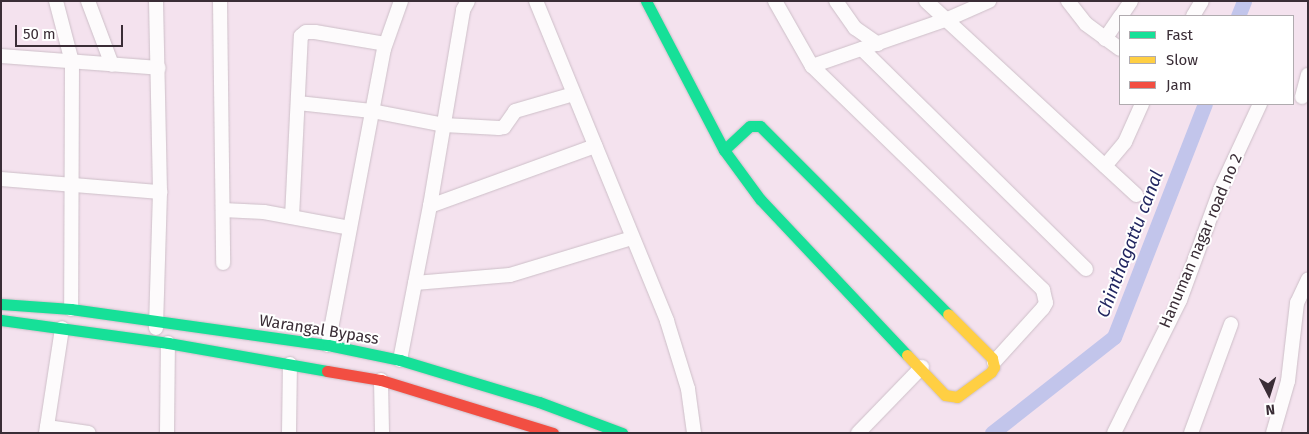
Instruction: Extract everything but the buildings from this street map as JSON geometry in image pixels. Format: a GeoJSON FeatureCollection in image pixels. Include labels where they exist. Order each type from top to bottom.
{"type":"FeatureCollection","features":[{"type":"Feature","properties":{"kind":"main road"},"geometry":{"type":"LineString","coordinates":[[646,1],[724,150],[760,200],[922,367],[945,395],[957,397],[990,372],[994,362],[760,126],[750,126],[724,150]]}},
{"type":"Feature","properties":{"kind":"main road","name":"Warangal Bypass"},"geometry":{"type":"LineString","coordinates":[[1,304],[71,309],[328,345],[400,360],[539,402],[622,433]]}},
{"type":"Feature","properties":{"kind":"main road"},"geometry":{"type":"LineString","coordinates":[[1,320],[162,342],[381,380],[520,427],[553,433]]}},
{"type":"Feature","properties":{"kind":"street"},"geometry":{"type":"LineString","coordinates":[[56,1],[72,62],[69,184],[71,309]]}},
{"type":"Feature","properties":{"kind":"street"},"geometry":{"type":"LineString","coordinates":[[88,1],[112,65]]}},
{"type":"Feature","properties":{"kind":"street"},"geometry":{"type":"LineString","coordinates":[[156,1],[159,68],[160,192],[157,320],[162,342],[167,433]]}},
{"type":"Feature","properties":{"kind":"street"},"geometry":{"type":"LineString","coordinates":[[220,1],[223,262]]}},
{"type":"Feature","properties":{"kind":"street"},"geometry":{"type":"LineString","coordinates":[[328,345],[385,44],[401,1]]}},
{"type":"Feature","properties":{"kind":"street"},"geometry":{"type":"LineString","coordinates":[[400,360],[430,206],[464,10],[468,1]]}},
{"type":"Feature","properties":{"kind":"street"},"geometry":{"type":"LineString","coordinates":[[536,1],[667,321],[688,389],[694,433]]}},
{"type":"Feature","properties":{"kind":"street"},"geometry":{"type":"LineString","coordinates":[[775,1],[812,66],[1044,290],[1046,303],[1043,308],[994,362]]}},
{"type":"Feature","properties":{"kind":"street"},"geometry":{"type":"LineString","coordinates":[[836,1],[855,28],[878,44]]}},
{"type":"Feature","properties":{"kind":"street"},"geometry":{"type":"LineString","coordinates":[[926,1],[948,19],[1136,195]]}},
{"type":"Feature","properties":{"kind":"street"},"geometry":{"type":"LineString","coordinates":[[812,66],[948,19],[989,1]]}},
{"type":"Feature","properties":{"kind":"street"},"geometry":{"type":"LineString","coordinates":[[1068,1],[1086,24],[1119,48]]}},
{"type":"Feature","properties":{"kind":"street"},"geometry":{"type":"LineString","coordinates":[[1122,15],[1131,1]]}},
{"type":"Feature","properties":{"kind":"street"},"geometry":{"type":"LineString","coordinates":[[1194,15],[1202,1]]}},
{"type":"Feature","properties":{"kind":"street"},"geometry":{"type":"LineString","coordinates":[[1105,39],[1119,20]]}},
{"type":"Feature","properties":{"kind":"street"},"geometry":{"type":"LineString","coordinates":[[292,216],[300,45],[306,32],[385,44]]}},
{"type":"Feature","properties":{"kind":"street"},"geometry":{"type":"LineString","coordinates":[[862,50],[1086,269]]}},
{"type":"Feature","properties":{"kind":"street"},"geometry":{"type":"LineString","coordinates":[[1,56],[159,68]]}},
{"type":"Feature","properties":{"kind":"street"},"geometry":{"type":"LineString","coordinates":[[1301,97],[1308,75]]}},
{"type":"Feature","properties":{"kind":"street"},"geometry":{"type":"LineString","coordinates":[[298,103],[372,111],[444,125],[499,128],[504,127],[515,111],[574,94]]}},
{"type":"Feature","properties":{"kind":"street"},"geometry":{"type":"LineString","coordinates":[[1105,166],[1125,142],[1142,105]]}},
{"type":"Feature","properties":{"kind":"street","name":"Hanuman nagar road no 2"},"geometry":{"type":"LineString","coordinates":[[1114,433],[1180,300],[1221,188],[1260,105]]}},
{"type":"Feature","properties":{"kind":"street"},"geometry":{"type":"LineString","coordinates":[[430,206],[595,146]]}},
{"type":"Feature","properties":{"kind":"street"},"geometry":{"type":"LineString","coordinates":[[1,179],[160,192]]}},
{"type":"Feature","properties":{"kind":"street"},"geometry":{"type":"LineString","coordinates":[[223,210],[248,210],[292,216],[350,228]]}},
{"type":"Feature","properties":{"kind":"street"},"geometry":{"type":"LineString","coordinates":[[415,283],[510,275],[632,238]]}},
{"type":"Feature","properties":{"kind":"street"},"geometry":{"type":"LineString","coordinates":[[1273,433],[1288,381],[1297,303],[1308,279]]}},
{"type":"Feature","properties":{"kind":"street"},"geometry":{"type":"LineString","coordinates":[[1191,433],[1231,324]]}},
{"type":"Feature","properties":{"kind":"street"},"geometry":{"type":"LineString","coordinates":[[62,328],[47,430],[89,433]]}},
{"type":"Feature","properties":{"kind":"street"},"geometry":{"type":"LineString","coordinates":[[289,433],[290,364]]}},
{"type":"Feature","properties":{"kind":"street"},"geometry":{"type":"LineString","coordinates":[[858,433],[922,367]]}},
{"type":"Feature","properties":{"kind":"street"},"geometry":{"type":"LineString","coordinates":[[381,380],[382,433]]}},
{"type":"Feature","properties":{"kind":"waterway","name":"Chinthagattu canal"},"geometry":{"type":"LineString","coordinates":[[1238,15],[1244,1]]}},
{"type":"Feature","properties":{"kind":"waterway","name":"Chinthagattu canal"},"geometry":{"type":"LineString","coordinates":[[992,433],[1114,337],[1205,105]]}},
{"type":"Feature","properties":{"kind":"traffic: fast"},"geometry":{"type":"LineString","coordinates":[[646,1],[724,150],[760,199],[907,355]]}},
{"type":"Feature","properties":{"kind":"traffic: fast"},"geometry":{"type":"LineString","coordinates":[[724,150],[750,126],[760,126],[948,314]]}},
{"type":"Feature","properties":{"kind":"traffic: fast"},"geometry":{"type":"LineString","coordinates":[[1,304],[71,309],[328,345],[400,360],[539,402],[622,433]]}},
{"type":"Feature","properties":{"kind":"traffic: fast"},"geometry":{"type":"LineString","coordinates":[[1,320],[168,343],[327,371]]}},
{"type":"Feature","properties":{"kind":"traffic: slow"},"geometry":{"type":"LineString","coordinates":[[907,355],[945,395],[957,397],[991,372],[994,367],[992,358],[948,314]]}},
{"type":"Feature","properties":{"kind":"traffic: jam"},"geometry":{"type":"LineString","coordinates":[[327,371],[381,380],[553,433]]}}]}
